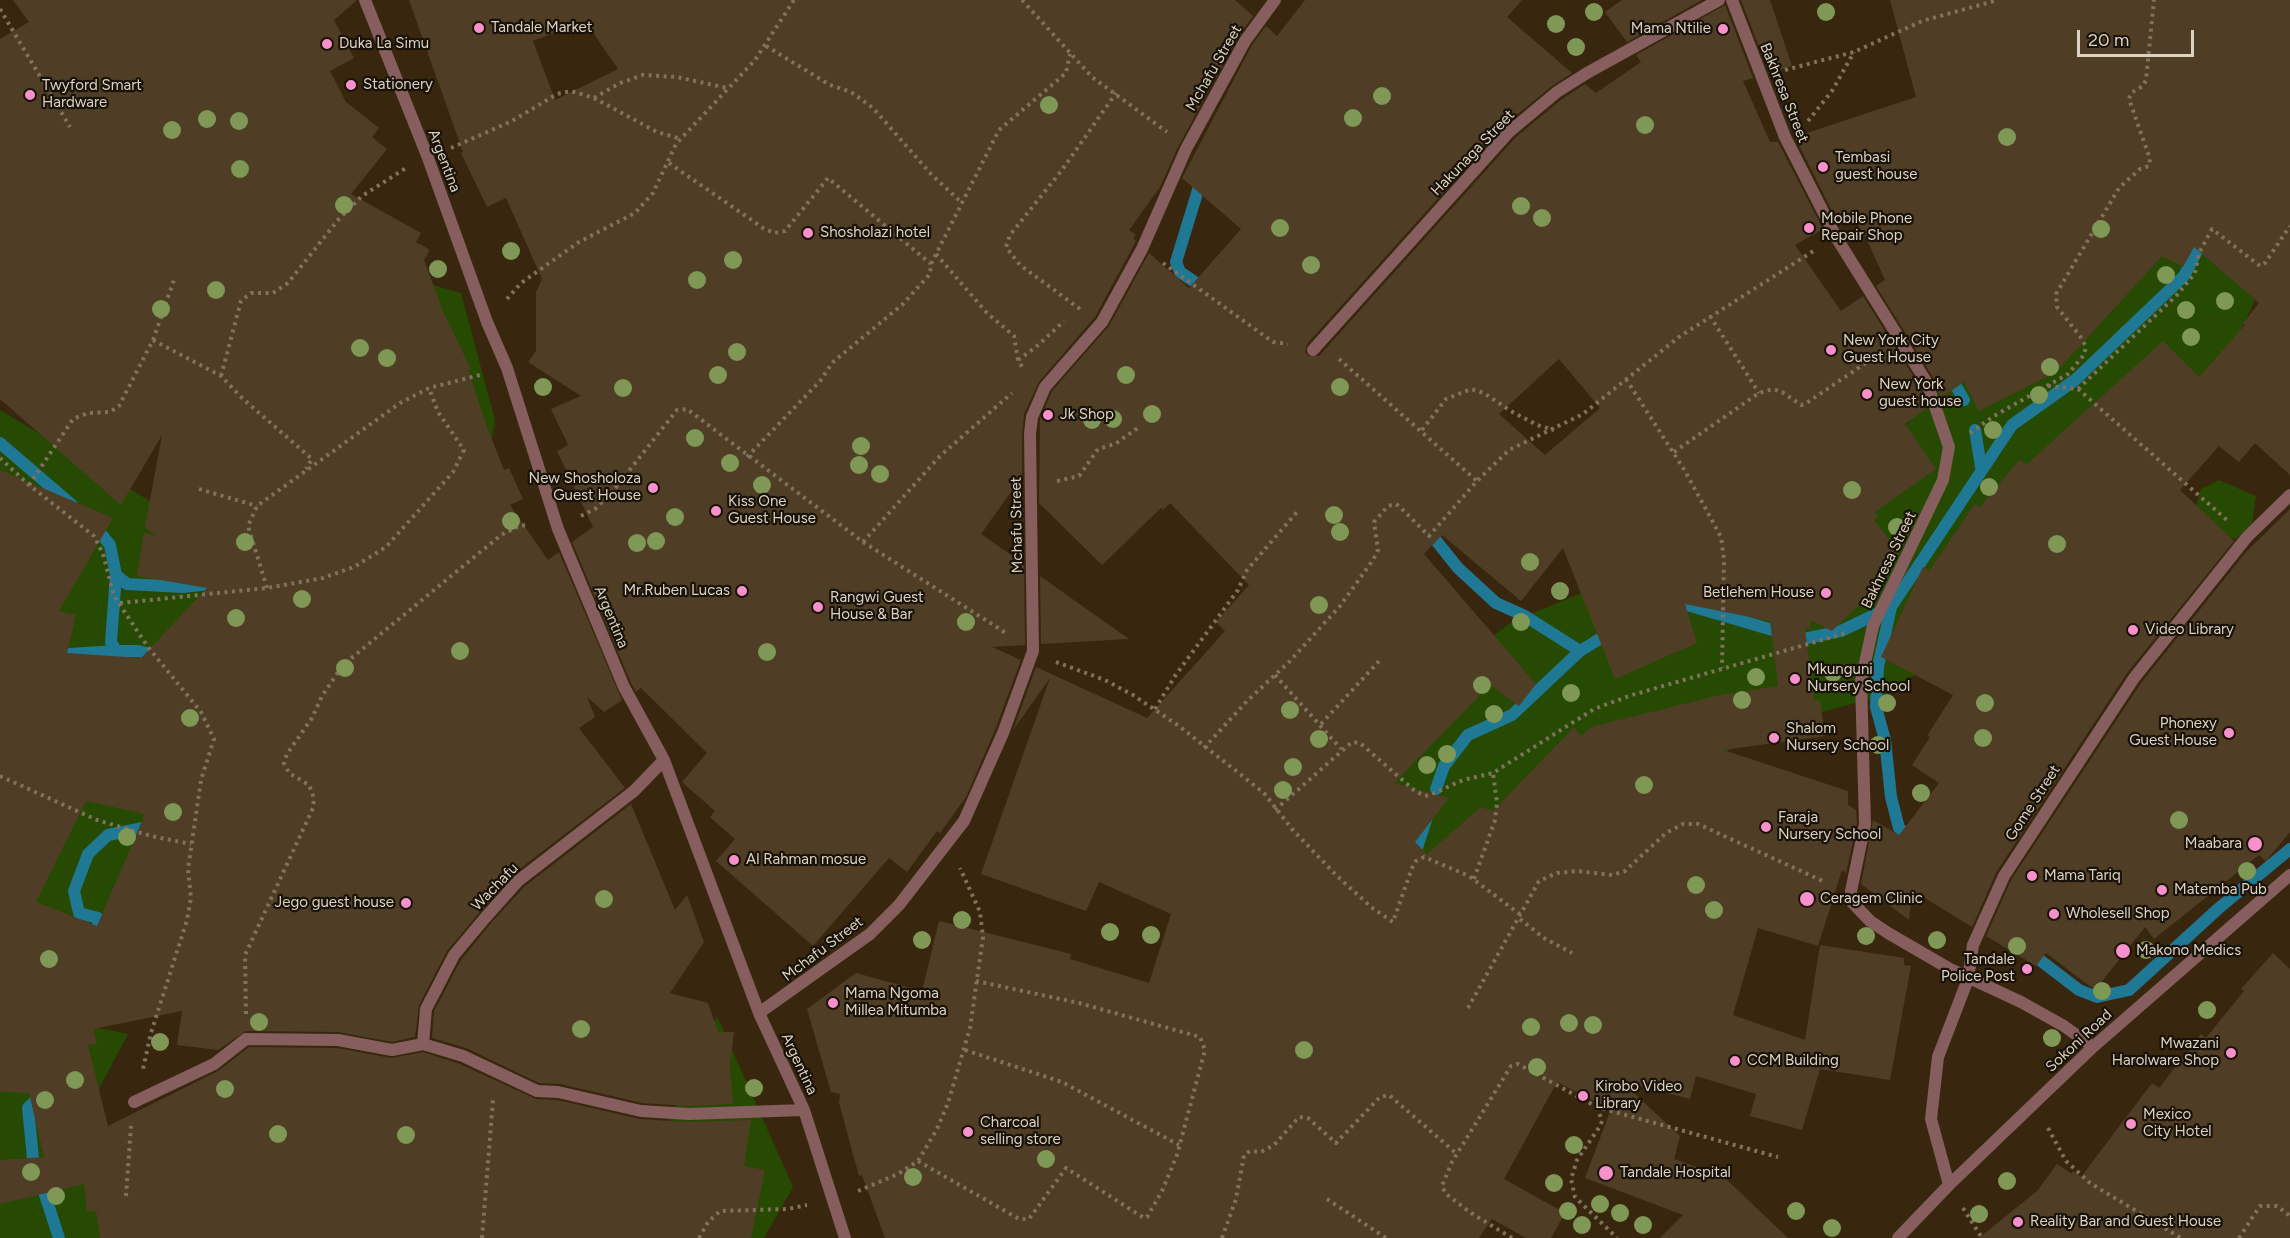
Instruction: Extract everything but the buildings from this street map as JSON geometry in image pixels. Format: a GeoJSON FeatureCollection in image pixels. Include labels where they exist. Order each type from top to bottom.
{"type":"FeatureCollection","features":[{"type":"Feature","properties":{"kind":"street","name":"Argentina"},"geometry":{"type":"LineString","coordinates":[[365,0],[428,158],[487,322],[507,368],[558,529],[624,687],[664,760],[759,1013],[804,1110],[845,1238]]}},
{"type":"Feature","properties":{"kind":"street","name":"Mchafu Street"},"geometry":{"type":"LineString","coordinates":[[759,1013],[870,934],[899,905],[948,846],[978,793],[1033,651],[1033,494],[1030,434],[1032,417],[1045,387],[1102,322],[1142,249],[1186,149],[1245,41],[1275,0]]}},
{"type":"Feature","properties":{"kind":"street","name":"Hakunaga Street"},"geometry":{"type":"LineString","coordinates":[[1313,350],[1509,132],[1557,93],[1587,73],[1719,0]]}},
{"type":"Feature","properties":{"kind":"street","name":"Bakhresa Street"},"geometry":{"type":"LineString","coordinates":[[1732,0],[1785,137],[1836,237],[1927,383],[1949,447],[1943,480],[1873,626],[1861,681],[1865,824],[1851,891]]}},
{"type":"Feature","properties":{"kind":"street","name":"Gome Street"},"geometry":{"type":"LineString","coordinates":[[1949,1185],[1931,1119],[1938,1057],[1968,979],[1973,945],[2004,876],[2134,678],[2247,537],[2290,495]]}},
{"type":"Feature","properties":{"kind":"street","name":"Wachafu"},"geometry":{"type":"LineString","coordinates":[[423,1044],[426,1009],[454,955],[485,918],[518,881],[634,791],[664,760]]}},
{"type":"Feature","properties":{"kind":"street","name":"Sokoni Road"},"geometry":{"type":"LineString","coordinates":[[1898,1238],[1949,1185],[2093,1047],[2290,875]]}},
{"type":"Feature","properties":{"kind":"street"},"geometry":{"type":"LineString","coordinates":[[1851,891],[1852,902],[1870,921],[1968,979],[2021,1002],[2064,1026],[2093,1047]]}},
{"type":"Feature","properties":{"kind":"street"},"geometry":{"type":"LineString","coordinates":[[135,1102],[214,1064],[246,1039],[338,1040],[392,1050],[423,1044],[463,1056],[537,1091],[558,1092],[641,1111],[690,1114],[804,1110]]}},
{"type":"Feature","properties":{"kind":"path"},"geometry":{"type":"LineString","coordinates":[[487,322],[521,283],[540,269],[579,242],[635,213],[653,193],[681,139],[766,46],[794,0]]}},
{"type":"Feature","properties":{"kind":"path"},"geometry":{"type":"LineString","coordinates":[[1022,0],[1092,77],[1116,93],[1186,149]]}},
{"type":"Feature","properties":{"kind":"path"},"geometry":{"type":"LineString","coordinates":[[1761,78],[1854,52],[1922,21],[1998,0]]}},
{"type":"Feature","properties":{"kind":"path"},"geometry":{"type":"LineString","coordinates":[[1949,447],[2078,364],[2086,347],[2057,307],[2056,294],[2114,196],[2128,179],[2149,166],[2150,159],[2129,99],[2131,93],[2143,86],[2146,80],[2154,0]]}},
{"type":"Feature","properties":{"kind":"path"},"geometry":{"type":"LineString","coordinates":[[0,9],[70,128]]}},
{"type":"Feature","properties":{"kind":"path"},"geometry":{"type":"LineString","coordinates":[[766,46],[830,85],[851,92],[873,108],[923,166],[962,203]]}},
{"type":"Feature","properties":{"kind":"path"},"geometry":{"type":"LineString","coordinates":[[1785,137],[1797,131],[1815,112],[1832,91],[1854,52]]}},
{"type":"Feature","properties":{"kind":"path"},"geometry":{"type":"LineString","coordinates":[[747,457],[820,381],[833,362],[903,304],[930,274],[931,264],[999,130],[1066,73],[1070,54]]}},
{"type":"Feature","properties":{"kind":"path"},"geometry":{"type":"LineString","coordinates":[[594,98],[620,83],[643,75],[677,77],[727,88]]}},
{"type":"Feature","properties":{"kind":"path"},"geometry":{"type":"LineString","coordinates":[[221,376],[241,301],[251,293],[273,293],[288,283],[338,220],[362,196],[392,175],[512,121],[557,94],[571,91],[594,98],[657,132],[681,139]]}},
{"type":"Feature","properties":{"kind":"path"},"geometry":{"type":"LineString","coordinates":[[1102,322],[1078,308],[1020,265],[1006,247],[1010,236],[1062,170],[1116,93]]}},
{"type":"Feature","properties":{"kind":"path"},"geometry":{"type":"LineString","coordinates":[[669,163],[763,228],[774,233],[785,231],[828,178],[931,264]]}},
{"type":"Feature","properties":{"kind":"path"},"geometry":{"type":"LineString","coordinates":[[2078,389],[2177,295],[2195,273],[2199,253],[2212,230],[2260,266],[2290,226]]}},
{"type":"Feature","properties":{"kind":"path"},"geometry":{"type":"LineString","coordinates":[[1204,748],[1340,606],[1378,550],[1374,522],[1389,506],[1396,504],[1400,507],[1429,536],[1477,481],[1509,450],[1554,430],[1593,407],[1710,316],[1836,237]]}},
{"type":"Feature","properties":{"kind":"path"},"geometry":{"type":"LineString","coordinates":[[1142,249],[1197,285],[1273,342],[1280,344],[1298,342],[1313,350],[1335,356],[1422,430],[1477,481]]}},
{"type":"Feature","properties":{"kind":"path"},"geometry":{"type":"LineString","coordinates":[[936,254],[987,313],[1014,336],[1018,360],[1029,380],[1045,387]]}},
{"type":"Feature","properties":{"kind":"path"},"geometry":{"type":"LineString","coordinates":[[29,485],[73,419],[88,412],[110,412],[119,406],[153,340],[175,277]]}},
{"type":"Feature","properties":{"kind":"path"},"geometry":{"type":"LineString","coordinates":[[1018,360],[1036,347],[1078,308]]}},
{"type":"Feature","properties":{"kind":"path"},"geometry":{"type":"LineString","coordinates":[[1710,316],[1759,393]]}},
{"type":"Feature","properties":{"kind":"path"},"geometry":{"type":"LineString","coordinates":[[153,340],[221,376],[242,398],[312,459],[304,472]]}},
{"type":"Feature","properties":{"kind":"path"},"geometry":{"type":"LineString","coordinates":[[1674,452],[1759,393],[1773,389],[1782,392],[1801,405],[1805,404],[1899,340]]}},
{"type":"Feature","properties":{"kind":"path"},"geometry":{"type":"LineString","coordinates":[[267,588],[248,526],[257,506],[388,410],[429,388],[507,368]]}},
{"type":"Feature","properties":{"kind":"path"},"geometry":{"type":"LineString","coordinates":[[863,542],[939,456],[1029,380]]}},
{"type":"Feature","properties":{"kind":"path"},"geometry":{"type":"LineString","coordinates":[[1626,380],[1674,452],[1721,537],[1724,559],[1722,668]]}},
{"type":"Feature","properties":{"kind":"path"},"geometry":{"type":"LineString","coordinates":[[2047,386],[2078,389],[2247,537]]}},
{"type":"Feature","properties":{"kind":"path"},"geometry":{"type":"LineString","coordinates":[[120,603],[267,588],[323,578],[354,567],[386,547],[453,472],[464,450],[438,412],[429,388]]}},
{"type":"Feature","properties":{"kind":"path"},"geometry":{"type":"LineString","coordinates":[[1422,430],[1446,399],[1471,389],[1484,393],[1537,425],[1554,430]]}},
{"type":"Feature","properties":{"kind":"path"},"geometry":{"type":"LineString","coordinates":[[246,1039],[245,955],[314,808],[314,798],[309,785],[289,773],[284,764],[287,754],[312,718],[322,696],[343,665],[501,535],[521,525],[558,529],[595,509],[613,491],[676,410],[687,410],[693,413],[747,457],[863,542],[1033,651],[1050,661],[1105,680],[1155,709],[1264,794],[1275,810],[1336,875],[1371,908],[1393,922],[1408,877],[1420,858],[1429,858],[1474,879],[1544,938],[1572,953]]}},
{"type":"Feature","properties":{"kind":"path"},"geometry":{"type":"LineString","coordinates":[[1033,494],[1053,482],[1079,476],[1093,454],[1102,447],[1115,444],[1139,427]]}},
{"type":"Feature","properties":{"kind":"path"},"geometry":{"type":"LineString","coordinates":[[0,458],[29,485],[94,536],[103,554],[114,596],[148,647],[201,712],[214,739],[201,780],[191,844],[188,869],[191,898],[187,920],[151,1033],[135,1102],[127,1149],[126,1197]]}},
{"type":"Feature","properties":{"kind":"path"},"geometry":{"type":"LineString","coordinates":[[200,489],[257,506]]}},
{"type":"Feature","properties":{"kind":"path"},"geometry":{"type":"LineString","coordinates":[[1155,709],[1175,676],[1238,590],[1247,570],[1297,512]]}},
{"type":"Feature","properties":{"kind":"path"},"geometry":{"type":"LineString","coordinates":[[1275,810],[1341,749],[1352,742],[1360,743],[1407,785],[1425,796],[1463,780],[1493,773],[1594,710],[1632,695],[1803,643],[1873,626]]}},
{"type":"Feature","properties":{"kind":"path"},"geometry":{"type":"LineString","coordinates":[[1321,724],[1381,658]]}},
{"type":"Feature","properties":{"kind":"path"},"geometry":{"type":"LineString","coordinates":[[1275,675],[1341,749]]}},
{"type":"Feature","properties":{"kind":"path"},"geometry":{"type":"LineString","coordinates":[[1474,879],[1495,820],[1497,802],[1493,773]]}},
{"type":"Feature","properties":{"kind":"path"},"geometry":{"type":"LineString","coordinates":[[0,776],[97,820],[151,836],[191,844]]}},
{"type":"Feature","properties":{"kind":"path"},"geometry":{"type":"LineString","coordinates":[[1468,1008],[1520,917],[1528,896],[1539,881],[1557,873],[1612,875],[1625,871],[1666,833],[1683,824],[1692,823],[1851,891]]}},
{"type":"Feature","properties":{"kind":"path"},"geometry":{"type":"LineString","coordinates":[[699,1238],[708,1222],[720,1211],[788,1209],[850,1195],[887,1179],[918,1161],[943,1117],[965,1050],[983,925],[974,895],[948,846]]}},
{"type":"Feature","properties":{"kind":"path"},"geometry":{"type":"LineString","coordinates":[[918,1161],[1019,1219],[1029,1219],[1066,1168],[1144,1218],[1150,1212],[1167,1181],[1179,1145],[1205,1050],[1200,1037],[1079,1003],[976,981]]}},
{"type":"Feature","properties":{"kind":"path"},"geometry":{"type":"LineString","coordinates":[[965,1050],[1062,1082],[1179,1145]]}},
{"type":"Feature","properties":{"kind":"path"},"geometry":{"type":"LineString","coordinates":[[1512,1238],[1471,1214],[1443,1189],[1443,1181],[1457,1154],[1511,1066],[1518,1064],[1597,1107],[1778,1157]]}},
{"type":"Feature","properties":{"kind":"path"},"geometry":{"type":"LineString","coordinates":[[482,1238],[498,1073]]}},
{"type":"Feature","properties":{"kind":"path"},"geometry":{"type":"LineString","coordinates":[[1222,1238],[1236,1199],[1244,1155],[1250,1151],[1261,1152],[1274,1145],[1299,1117],[1308,1118],[1336,1143],[1380,1097],[1389,1095],[1457,1154]]}},
{"type":"Feature","properties":{"kind":"path"},"geometry":{"type":"LineString","coordinates":[[2034,1104],[2066,1161],[2090,1183],[2181,1238]]}},
{"type":"Feature","properties":{"kind":"path"},"geometry":{"type":"LineString","coordinates":[[1597,1107],[1602,1120],[1576,1160],[1571,1179],[1575,1197],[1617,1238]]}},
{"type":"Feature","properties":{"kind":"path"},"geometry":{"type":"LineString","coordinates":[[1949,1185],[1982,1238]]}},
{"type":"Feature","properties":{"kind":"path"},"geometry":{"type":"LineString","coordinates":[[1327,1199],[1386,1238]]}},
{"type":"Feature","properties":{"kind":"path"},"geometry":{"type":"LineString","coordinates":[[2239,1238],[2260,1206],[2277,1206],[2290,1216]]}},
{"type":"Feature","properties":{"kind":"green space"},"geometry":{"type":"Polygon","coordinates":[[[2151,177],[2289,227],[2215,386],[1980,630],[1885,695],[1755,730],[1616,836],[1118,1238],[1410,703],[1511,622],[1618,578],[1789,554],[1970,354],[2151,177]]]}},
{"type":"Feature","properties":{"kind":"green space"},"geometry":{"type":"Polygon","coordinates":[[[390,273],[461,293],[495,420],[476,525],[84,1025],[128,1034],[87,1111],[102,1238],[0,1238],[0,410],[160,507],[390,273]]]}},
{"type":"Feature","properties":{"kind":"green space"},"geometry":{"type":"Polygon","coordinates":[[[2219,480],[2256,496],[2252,523],[2236,539],[2219,536],[2194,514],[2201,489],[2219,480]]]}},
{"type":"Feature","properties":{"kind":"green space"},"geometry":{"type":"Polygon","coordinates":[[[717,1016],[793,1187],[764,1238],[615,1238],[717,1016]]]}},
{"type":"Feature","properties":{"kind":"waterway"},"geometry":{"type":"LineString","coordinates":[[1202,177],[1176,262],[1180,272],[1208,291]]}},
{"type":"Feature","properties":{"kind":"waterway"},"geometry":{"type":"LineString","coordinates":[[1670,610],[1684,604],[1803,639],[1841,631],[1891,607],[2012,425],[2075,380],[2184,276],[2205,235]]}},
{"type":"Feature","properties":{"kind":"waterway"},"geometry":{"type":"LineString","coordinates":[[1949,374],[1964,400]]}},
{"type":"Feature","properties":{"kind":"waterway"},"geometry":{"type":"LineString","coordinates":[[1975,430],[1981,467]]}},
{"type":"Feature","properties":{"kind":"waterway"},"geometry":{"type":"LineString","coordinates":[[0,443],[72,505]]}},
{"type":"Feature","properties":{"kind":"waterway"},"geometry":{"type":"LineString","coordinates":[[94,525],[110,545],[116,575]]}},
{"type":"Feature","properties":{"kind":"waterway"},"geometry":{"type":"LineString","coordinates":[[1426,528],[1458,568],[1496,603],[1525,616],[1580,651]]}},
{"type":"Feature","properties":{"kind":"waterway"},"geometry":{"type":"LineString","coordinates":[[158,661],[155,655],[138,651],[116,651],[111,642],[116,575],[127,584],[182,587],[211,584]]}},
{"type":"Feature","properties":{"kind":"waterway"},"geometry":{"type":"LineString","coordinates":[[1891,607],[1878,667],[1876,707],[1885,740],[1891,797],[1899,828],[1914,841]]}},
{"type":"Feature","properties":{"kind":"waterway"},"geometry":{"type":"LineString","coordinates":[[1436,789],[1444,766],[1468,735],[1512,715],[1580,651],[1611,632]]}},
{"type":"Feature","properties":{"kind":"waterway"},"geometry":{"type":"LineString","coordinates":[[70,654],[116,651]]}},
{"type":"Feature","properties":{"kind":"waterway"},"geometry":{"type":"LineString","coordinates":[[1413,860],[1427,817]]}},
{"type":"Feature","properties":{"kind":"waterway"},"geometry":{"type":"LineString","coordinates":[[99,938],[98,918],[79,913],[74,891],[88,854],[108,835],[153,826]]}},
{"type":"Feature","properties":{"kind":"waterway"},"geometry":{"type":"LineString","coordinates":[[2028,951],[2079,990],[2097,997],[2129,990],[2219,908],[2290,849]]}},
{"type":"Feature","properties":{"kind":"waterway"},"geometry":{"type":"LineString","coordinates":[[43,1093],[28,1108],[33,1158],[59,1238]]}},
{"type":"Feature","properties":{"kind":"place","name":"Tandale Market"},"geometry":{"type":"Point","coordinates":[479,28]}},
{"type":"Feature","properties":{"kind":"place","name":"Mama Ntilie"},"geometry":{"type":"Point","coordinates":[1723,29]}},
{"type":"Feature","properties":{"kind":"place","name":"Duka La Simu"},"geometry":{"type":"Point","coordinates":[327,44]}},
{"type":"Feature","properties":{"kind":"place","name":"Stationery"},"geometry":{"type":"Point","coordinates":[351,85]}},
{"type":"Feature","properties":{"kind":"place","name":"Twyford Smart Hardware"},"geometry":{"type":"Point","coordinates":[30,95]}},
{"type":"Feature","properties":{"kind":"place","name":"Tembasi guest house"},"geometry":{"type":"Point","coordinates":[1823,167]}},
{"type":"Feature","properties":{"kind":"place","name":"Mobile Phone Repair Shop"},"geometry":{"type":"Point","coordinates":[1809,228]}},
{"type":"Feature","properties":{"kind":"place","name":"Shosholazi hotel"},"geometry":{"type":"Point","coordinates":[808,233]}},
{"type":"Feature","properties":{"kind":"place","name":"New York City Guest House"},"geometry":{"type":"Point","coordinates":[1831,350]}},
{"type":"Feature","properties":{"kind":"place","name":"New York guest house"},"geometry":{"type":"Point","coordinates":[1867,394]}},
{"type":"Feature","properties":{"kind":"place","name":"Jk Shop"},"geometry":{"type":"Point","coordinates":[1048,415]}},
{"type":"Feature","properties":{"kind":"place","name":"New Shosholoza Guest House"},"geometry":{"type":"Point","coordinates":[653,488]}},
{"type":"Feature","properties":{"kind":"place","name":"Kiss One Guest House"},"geometry":{"type":"Point","coordinates":[716,511]}},
{"type":"Feature","properties":{"kind":"place","name":"Mr.Ruben Lucas"},"geometry":{"type":"Point","coordinates":[742,591]}},
{"type":"Feature","properties":{"kind":"place","name":"Betlehem House"},"geometry":{"type":"Point","coordinates":[1826,593]}},
{"type":"Feature","properties":{"kind":"place","name":"Rangwi Guest House & Bar"},"geometry":{"type":"Point","coordinates":[818,607]}},
{"type":"Feature","properties":{"kind":"place","name":"Video Library"},"geometry":{"type":"Point","coordinates":[2133,630]}},
{"type":"Feature","properties":{"kind":"place","name":"Mkunguni Nursery School"},"geometry":{"type":"Point","coordinates":[1795,679]}},
{"type":"Feature","properties":{"kind":"place","name":"Phonexy Guest House"},"geometry":{"type":"Point","coordinates":[2229,733]}},
{"type":"Feature","properties":{"kind":"place","name":"Shalom Nursery School"},"geometry":{"type":"Point","coordinates":[1774,738]}},
{"type":"Feature","properties":{"kind":"place","name":"Faraja Nursery School"},"geometry":{"type":"Point","coordinates":[1766,827]}},
{"type":"Feature","properties":{"kind":"place","name":"Maabara"},"geometry":{"type":"Point","coordinates":[2255,844]}},
{"type":"Feature","properties":{"kind":"place","name":"Al Rahman mosue"},"geometry":{"type":"Point","coordinates":[734,860]}},
{"type":"Feature","properties":{"kind":"place","name":"Mama Tariq"},"geometry":{"type":"Point","coordinates":[2032,876]}},
{"type":"Feature","properties":{"kind":"place","name":"Matemba Pub"},"geometry":{"type":"Point","coordinates":[2162,890]}},
{"type":"Feature","properties":{"kind":"place","name":"Ceragem Clinic"},"geometry":{"type":"Point","coordinates":[1807,899]}},
{"type":"Feature","properties":{"kind":"place","name":"Jego guest house"},"geometry":{"type":"Point","coordinates":[406,903]}},
{"type":"Feature","properties":{"kind":"place","name":"Wholesell Shop"},"geometry":{"type":"Point","coordinates":[2054,914]}},
{"type":"Feature","properties":{"kind":"place","name":"Makono Medics"},"geometry":{"type":"Point","coordinates":[2123,951]}},
{"type":"Feature","properties":{"kind":"place","name":"Tandale Police Post"},"geometry":{"type":"Point","coordinates":[2027,969]}},
{"type":"Feature","properties":{"kind":"place","name":"Mama Ngoma Millea Mitumba"},"geometry":{"type":"Point","coordinates":[833,1003]}},
{"type":"Feature","properties":{"kind":"place","name":"Mwazani Harolware Shop"},"geometry":{"type":"Point","coordinates":[2231,1053]}},
{"type":"Feature","properties":{"kind":"place","name":"CCM Building"},"geometry":{"type":"Point","coordinates":[1735,1061]}},
{"type":"Feature","properties":{"kind":"place","name":"Kirobo Video Library"},"geometry":{"type":"Point","coordinates":[1583,1096]}},
{"type":"Feature","properties":{"kind":"place","name":"Mexico City Hotel"},"geometry":{"type":"Point","coordinates":[2131,1124]}},
{"type":"Feature","properties":{"kind":"place","name":"Charcoal selling store"},"geometry":{"type":"Point","coordinates":[968,1132]}},
{"type":"Feature","properties":{"kind":"place","name":"Tandale Hospital"},"geometry":{"type":"Point","coordinates":[1606,1173]}},
{"type":"Feature","properties":{"kind":"place","name":"Reality Bar and Guest House"},"geometry":{"type":"Point","coordinates":[2018,1222]}}]}
